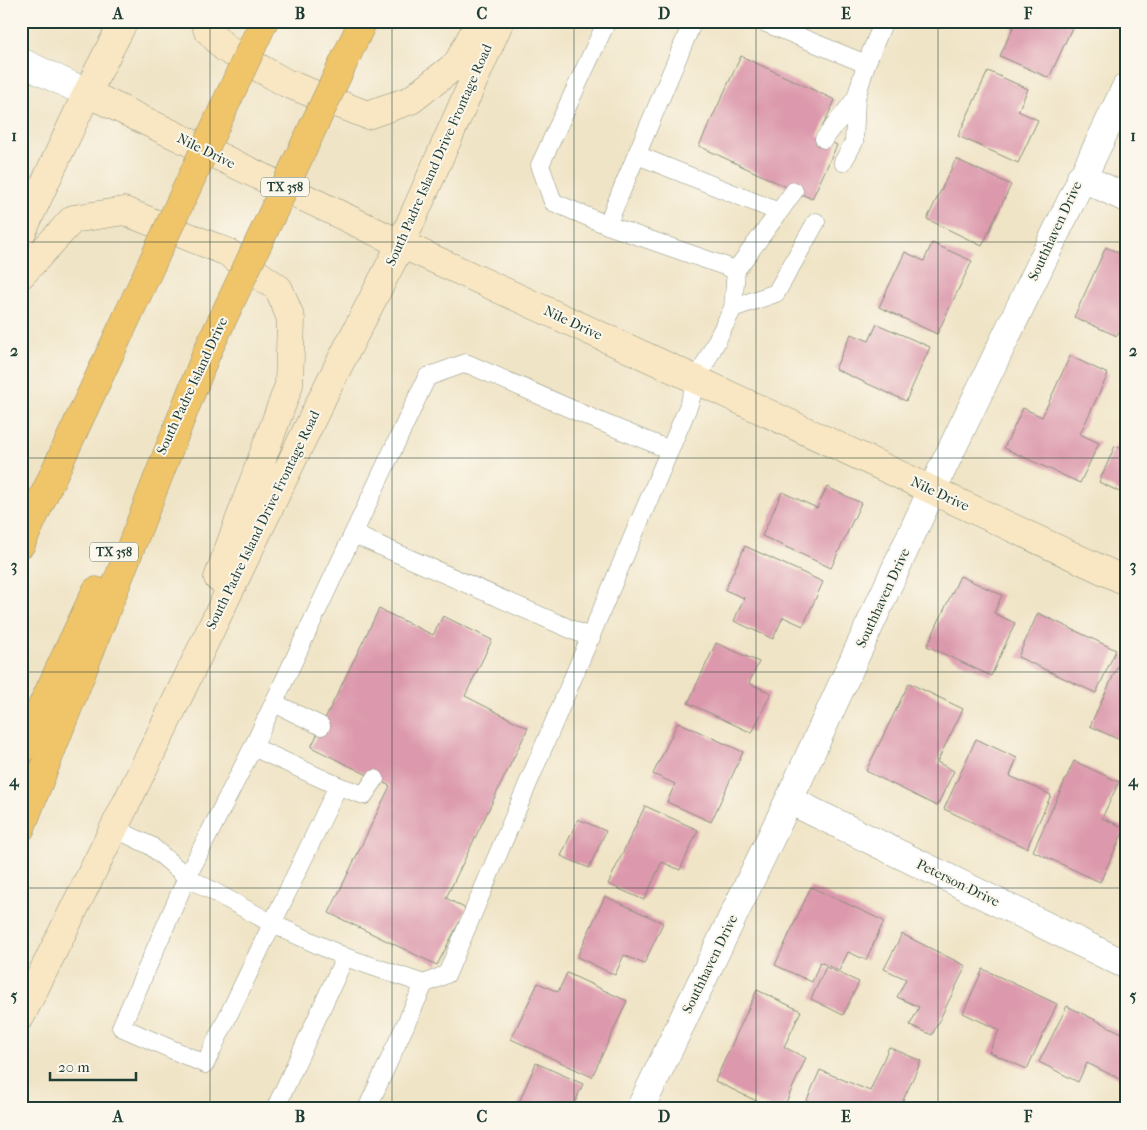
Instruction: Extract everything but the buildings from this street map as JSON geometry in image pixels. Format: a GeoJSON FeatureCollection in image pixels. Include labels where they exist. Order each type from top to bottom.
{"type":"FeatureCollection","features":[{"type":"Feature","properties":{"kind":"highway"},"geometry":{"type":"LineString","coordinates":[[21,544],[264,21]]}},
{"type":"Feature","properties":{"kind":"highway","name":"South Padre Island Drive"},"geometry":{"type":"LineString","coordinates":[[21,751],[363,21]]}},
{"type":"Feature","properties":{"kind":"highway"},"geometry":{"type":"LineString","coordinates":[[21,828],[207,352]]}},
{"type":"Feature","properties":{"kind":"main road"},"geometry":{"type":"LineString","coordinates":[[21,234],[87,93],[124,21]]}},
{"type":"Feature","properties":{"kind":"main road"},"geometry":{"type":"LineString","coordinates":[[206,21],[207,30],[226,50],[286,82],[367,115],[412,100],[458,64],[480,21]]}},
{"type":"Feature","properties":{"kind":"main road","name":"South Padre Island Drive Frontage Road"},"geometry":{"type":"LineString","coordinates":[[21,1016],[157,741],[328,386],[401,244],[500,21]]}},
{"type":"Feature","properties":{"kind":"main road","name":"Nile Drive"},"geometry":{"type":"LineString","coordinates":[[87,93],[401,244],[697,380],[1126,582]]}},
{"type":"Feature","properties":{"kind":"main road"},"geometry":{"type":"LineString","coordinates":[[21,275],[73,219],[124,211],[227,252],[279,290],[291,319],[289,385],[157,741]]}},
{"type":"Feature","properties":{"kind":"street","name":"Nile Drive"},"geometry":{"type":"LineString","coordinates":[[21,62],[87,93]]}},
{"type":"Feature","properties":{"kind":"street","name":"Southhaven Drive"},"geometry":{"type":"LineString","coordinates":[[640,1109],[789,800],[932,490],[1081,177],[1126,87]]}},
{"type":"Feature","properties":{"kind":"street"},"geometry":{"type":"LineString","coordinates":[[1081,177],[1126,198]]}},
{"type":"Feature","properties":{"kind":"street","name":"Peterson Drive"},"geometry":{"type":"LineString","coordinates":[[789,800],[1126,965]]}},
{"type":"Feature","properties":{"kind":"lane"},"geometry":{"type":"LineString","coordinates":[[607,21],[540,165],[553,202],[608,225],[736,270]]}},
{"type":"Feature","properties":{"kind":"lane"},"geometry":{"type":"LineString","coordinates":[[608,225],[693,21]]}},
{"type":"Feature","properties":{"kind":"lane"},"geometry":{"type":"LineString","coordinates":[[761,21],[866,64]]}},
{"type":"Feature","properties":{"kind":"lane"},"geometry":{"type":"LineString","coordinates":[[843,162],[854,142],[856,98],[866,64],[884,21]]}},
{"type":"Feature","properties":{"kind":"lane"},"geometry":{"type":"LineString","coordinates":[[824,139],[856,98]]}},
{"type":"Feature","properties":{"kind":"lane"},"geometry":{"type":"LineString","coordinates":[[637,155],[778,212]]}},
{"type":"Feature","properties":{"kind":"lane"},"geometry":{"type":"LineString","coordinates":[[367,1109],[424,984],[447,974],[591,638],[688,407],[697,380],[733,308],[736,270],[794,191]]}},
{"type":"Feature","properties":{"kind":"lane"},"geometry":{"type":"LineString","coordinates":[[733,308],[776,293],[816,222]]}},
{"type":"Feature","properties":{"kind":"lane"},"geometry":{"type":"LineString","coordinates":[[338,786],[205,1064],[121,1027],[187,877],[253,747],[426,377],[466,363],[670,450]]}},
{"type":"Feature","properties":{"kind":"lane"},"geometry":{"type":"LineString","coordinates":[[353,534],[591,638]]}},
{"type":"Feature","properties":{"kind":"lane"},"geometry":{"type":"LineString","coordinates":[[274,703],[321,726]]}},
{"type":"Feature","properties":{"kind":"lane"},"geometry":{"type":"LineString","coordinates":[[253,747],[338,786],[364,795],[375,779]]}},
{"type":"Feature","properties":{"kind":"lane"},"geometry":{"type":"LineString","coordinates":[[114,828],[150,846],[187,877],[273,924],[345,957],[424,984]]}},
{"type":"Feature","properties":{"kind":"lane"},"geometry":{"type":"LineString","coordinates":[[285,1109],[277,1105],[345,957]]}}]}
